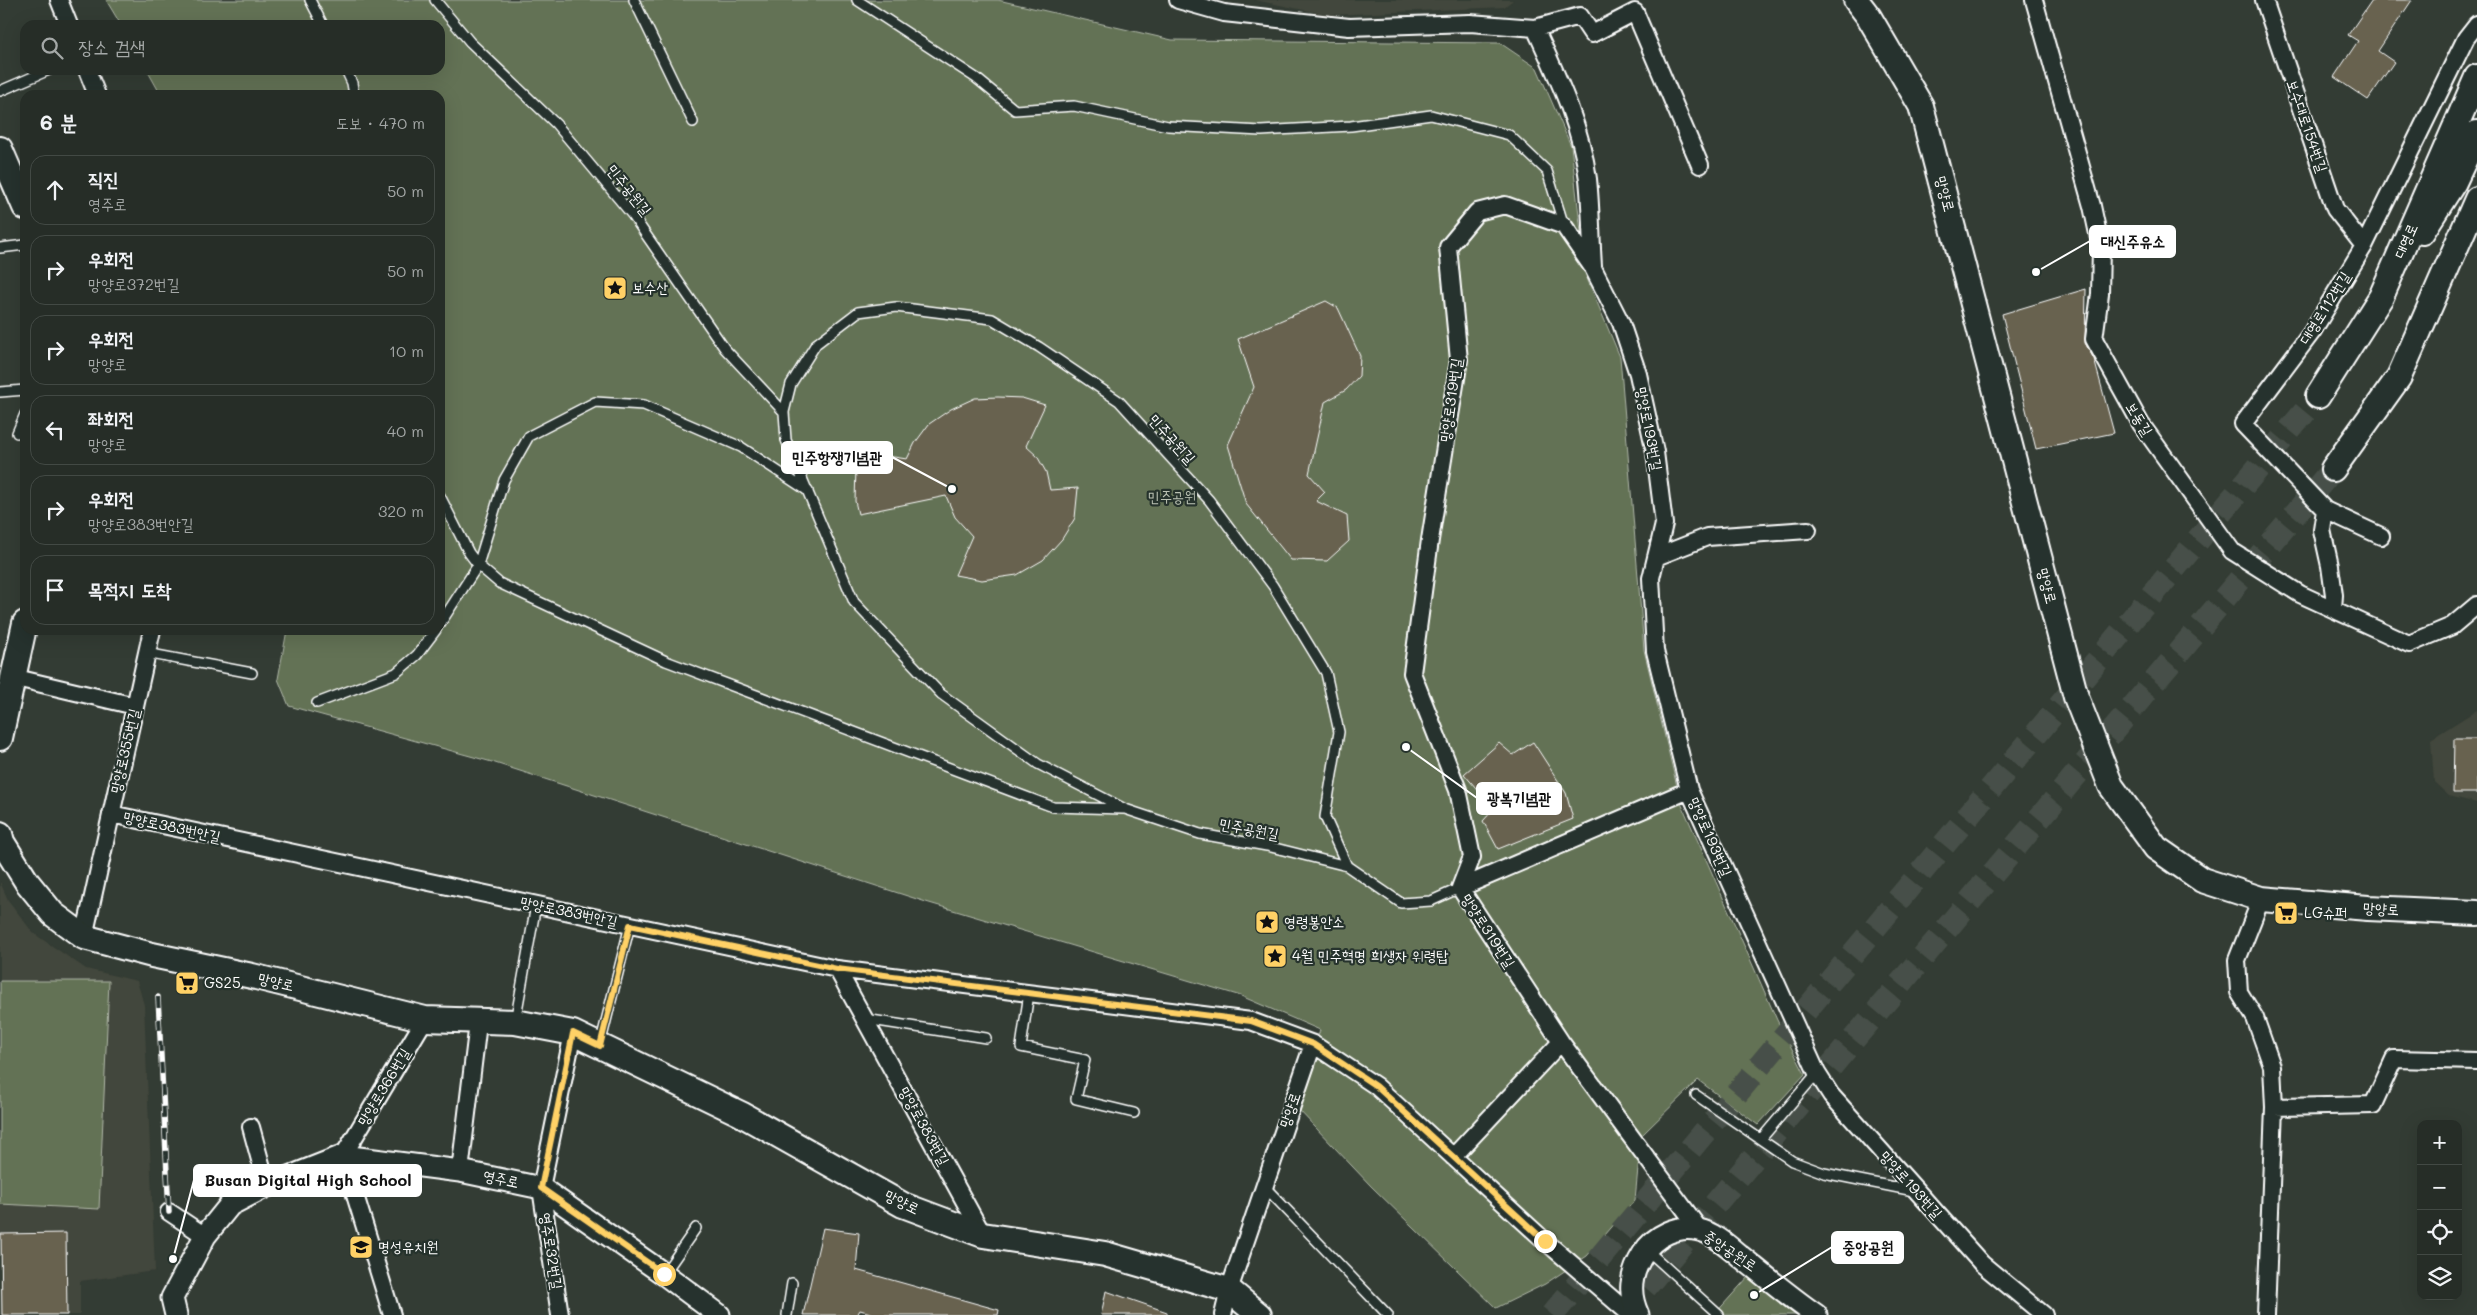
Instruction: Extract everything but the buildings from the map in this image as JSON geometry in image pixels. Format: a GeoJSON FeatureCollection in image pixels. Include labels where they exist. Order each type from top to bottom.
{"type":"FeatureCollection","features":[{"type":"Feature","properties":{"kind":"main road","name":"망양로"},"geometry":{"type":"LineString","coordinates":[[1856,0],[1869,17],[1921,106],[2076,697],[2110,786],[2156,848],[2202,880],[2262,899],[2368,908],[2477,913]]}},
{"type":"Feature","properties":{"kind":"main road","name":"대영로"},"geometry":{"type":"LineString","coordinates":[[2318,396],[2381,296],[2477,78]]}},
{"type":"Feature","properties":{"kind":"main road"},"geometry":{"type":"LineString","coordinates":[[2381,296],[2454,182],[2477,133]]}},
{"type":"Feature","properties":{"kind":"main road"},"geometry":{"type":"LineString","coordinates":[[0,149],[15,176],[20,192]]}},
{"type":"Feature","properties":{"kind":"main road"},"geometry":{"type":"LineString","coordinates":[[2333,469],[2399,376],[2477,199]]}},
{"type":"Feature","properties":{"kind":"main road"},"geometry":{"type":"LineString","coordinates":[[0,738],[22,635]]}},
{"type":"Feature","properties":{"kind":"main road","name":"망양로"},"geometry":{"type":"LineString","coordinates":[[0,834],[2,842],[26,882],[53,914],[84,937],[152,955],[282,983],[426,1019],[478,1023],[515,1022],[573,1033],[741,1114],[903,1205],[983,1235],[1105,1254],[1229,1290],[1259,1315]]}},
{"type":"Feature","properties":{"kind":"street"},"geometry":{"type":"LineString","coordinates":[[59,0],[68,20]]}},
{"type":"Feature","properties":{"kind":"street"},"geometry":{"type":"LineString","coordinates":[[1178,0],[1224,13],[1349,27],[1470,23],[1535,28],[1580,16],[1592,34],[1635,12],[1700,165]]}},
{"type":"Feature","properties":{"kind":"street","name":"보동길"},"geometry":{"type":"LineString","coordinates":[[2034,0],[2092,206],[2101,248],[2100,294],[2094,340],[2141,424],[2232,551],[2300,594],[2409,644],[2452,626],[2477,605]]}},
{"type":"Feature","properties":{"kind":"street","name":"보수대로154번길"},"geometry":{"type":"LineString","coordinates":[[2264,0],[2335,209],[2364,246]]}},
{"type":"Feature","properties":{"kind":"street","name":"대영로112번길"},"geometry":{"type":"LineString","coordinates":[[2381,536],[2325,510],[2242,424],[2312,332],[2364,246],[2466,38],[2477,24]]}},
{"type":"Feature","properties":{"kind":"street"},"geometry":{"type":"LineString","coordinates":[[1535,28],[1563,89],[1576,125],[1588,178],[1593,268]]}},
{"type":"Feature","properties":{"kind":"street"},"geometry":{"type":"LineString","coordinates":[[89,75],[95,90]]}},
{"type":"Feature","properties":{"kind":"street","name":"망양로319번길"},"geometry":{"type":"LineString","coordinates":[[1564,226],[1505,205],[1478,212],[1448,247],[1459,360],[1430,540],[1412,673],[1458,790],[1472,857],[1460,888],[1561,1042],[1700,1230]]}},
{"type":"Feature","properties":{"kind":"street"},"geometry":{"type":"LineString","coordinates":[[1564,226],[1593,268]]}},
{"type":"Feature","properties":{"kind":"street","name":"망양로193번길"},"geometry":{"type":"LineString","coordinates":[[1593,268],[1621,323],[1638,374],[1655,452],[1664,524],[1651,578],[1654,651],[1689,790],[1818,1073],[1831,1095],[1982,1264],[2044,1315]]}},
{"type":"Feature","properties":{"kind":"street"},"geometry":{"type":"LineString","coordinates":[[2325,510],[2322,530],[2330,566],[2334,595],[2333,609]]}},
{"type":"Feature","properties":{"kind":"street"},"geometry":{"type":"LineString","coordinates":[[1656,557],[1708,536],[1808,530]]}},
{"type":"Feature","properties":{"kind":"street","name":"망양로355번길"},"geometry":{"type":"LineString","coordinates":[[84,937],[151,635]]}},
{"type":"Feature","properties":{"kind":"street"},"geometry":{"type":"LineString","coordinates":[[12,677],[135,706]]}},
{"type":"Feature","properties":{"kind":"street"},"geometry":{"type":"LineString","coordinates":[[1460,888],[1689,790]]}},
{"type":"Feature","properties":{"kind":"street","name":"망양로383번안길"},"geometry":{"type":"LineString","coordinates":[[111,814],[837,969],[1251,1021],[1313,1044],[1376,1086],[1545,1241],[1631,1315]]}},
{"type":"Feature","properties":{"kind":"street"},"geometry":{"type":"LineString","coordinates":[[2262,899],[2237,960],[2239,992],[2255,1018],[2272,1066],[2274,1107],[2266,1315]]}},
{"type":"Feature","properties":{"kind":"street","name":"망양로383번길"},"geometry":{"type":"LineString","coordinates":[[837,969],[983,1235]]}},
{"type":"Feature","properties":{"kind":"street","name":"망양로366번길"},"geometry":{"type":"LineString","coordinates":[[343,1156],[426,1019]]}},
{"type":"Feature","properties":{"kind":"street"},"geometry":{"type":"LineString","coordinates":[[460,1171],[478,1023]]}},
{"type":"Feature","properties":{"kind":"street"},"geometry":{"type":"LineString","coordinates":[[541,1188],[573,1033]]}},
{"type":"Feature","properties":{"kind":"street"},"geometry":{"type":"LineString","coordinates":[[1453,1157],[1561,1042]]}},
{"type":"Feature","properties":{"kind":"street","name":"망양로"},"geometry":{"type":"LineString","coordinates":[[1229,1290],[1313,1044]]}},
{"type":"Feature","properties":{"kind":"street"},"geometry":{"type":"LineString","coordinates":[[2274,1107],[2373,1105],[2394,1059],[2477,1061]]}},
{"type":"Feature","properties":{"kind":"street"},"geometry":{"type":"LineString","coordinates":[[251,1127],[267,1186]]}},
{"type":"Feature","properties":{"kind":"street"},"geometry":{"type":"LineString","coordinates":[[343,1156],[392,1315]]}},
{"type":"Feature","properties":{"kind":"street","name":"영주로"},"geometry":{"type":"LineString","coordinates":[[176,1315],[172,1298],[205,1236],[230,1204],[267,1186],[343,1156],[460,1171],[541,1188],[719,1315]]}},
{"type":"Feature","properties":{"kind":"street","name":"영주로32번길"},"geometry":{"type":"LineString","coordinates":[[541,1188],[560,1315]]}},
{"type":"Feature","properties":{"kind":"street"},"geometry":{"type":"LineString","coordinates":[[169,1212],[205,1236]]}},
{"type":"Feature","properties":{"kind":"street","name":"중앙공원로"},"geometry":{"type":"LineString","coordinates":[[1638,1315],[1631,1295],[1631,1280],[1636,1265],[1646,1249],[1669,1231],[1683,1228],[1700,1230],[1724,1243],[1816,1315]]}},
{"type":"Feature","properties":{"kind":"street"},"geometry":{"type":"LineString","coordinates":[[1222,1315],[1229,1290]]}},
{"type":"Feature","properties":{"kind":"lane"},"geometry":{"type":"LineString","coordinates":[[310,0],[320,20]]}},
{"type":"Feature","properties":{"kind":"lane","name":"민주공원길"},"geometry":{"type":"LineString","coordinates":[[436,0],[470,42],[556,124],[634,216],[725,349],[784,412]]}},
{"type":"Feature","properties":{"kind":"lane"},"geometry":{"type":"LineString","coordinates":[[634,0],[693,122]]}},
{"type":"Feature","properties":{"kind":"lane"},"geometry":{"type":"LineString","coordinates":[[857,0],[976,78],[1015,110],[1074,106],[1168,126],[1261,131],[1351,126],[1431,115],[1510,135],[1547,171],[1564,226]]}},
{"type":"Feature","properties":{"kind":"lane"},"geometry":{"type":"LineString","coordinates":[[0,91],[37,75]]}},
{"type":"Feature","properties":{"kind":"lane"},"geometry":{"type":"LineString","coordinates":[[348,75],[353,90]]}},
{"type":"Feature","properties":{"kind":"lane"},"geometry":{"type":"LineString","coordinates":[[0,248],[20,246]]}},
{"type":"Feature","properties":{"kind":"lane","name":"민주공원길"},"geometry":{"type":"LineString","coordinates":[[1347,866],[1325,817],[1338,732],[1326,673],[1273,586],[1209,500],[1119,401],[1039,347],[992,319],[896,307],[858,312],[816,344],[792,384],[784,412],[786,440],[854,602],[940,694],[1038,764],[1126,809],[1200,834],[1267,846],[1347,866],[1402,903],[1431,902],[1460,888]]}},
{"type":"Feature","properties":{"kind":"lane"},"geometry":{"type":"LineString","coordinates":[[0,392],[20,390]]}},
{"type":"Feature","properties":{"kind":"lane"},"geometry":{"type":"LineString","coordinates":[[445,616],[478,565],[504,480],[529,436],[595,402],[644,405],[741,447],[808,492]]}},
{"type":"Feature","properties":{"kind":"lane"},"geometry":{"type":"LineString","coordinates":[[17,433],[20,426]]}},
{"type":"Feature","properties":{"kind":"lane"},"geometry":{"type":"LineString","coordinates":[[445,506],[469,553],[478,565],[499,583],[666,661],[1053,807],[1126,809]]}},
{"type":"Feature","properties":{"kind":"lane"},"geometry":{"type":"LineString","coordinates":[[316,703],[396,673],[417,655],[432,635]]}},
{"type":"Feature","properties":{"kind":"lane"},"geometry":{"type":"LineString","coordinates":[[146,654],[252,673]]}},
{"type":"Feature","properties":{"kind":"lane"},"geometry":{"type":"LineString","coordinates":[[515,1022],[536,905]]}},
{"type":"Feature","properties":{"kind":"lane"},"geometry":{"type":"LineString","coordinates":[[600,1046],[630,925]]}},
{"type":"Feature","properties":{"kind":"lane"},"geometry":{"type":"LineString","coordinates":[[1029,993],[1021,1047],[1084,1060],[1076,1099],[1134,1114]]}},
{"type":"Feature","properties":{"kind":"lane"},"geometry":{"type":"LineString","coordinates":[[864,1019],[986,1038]]}},
{"type":"Feature","properties":{"kind":"lane"},"geometry":{"type":"LineString","coordinates":[[1761,1139],[1818,1073]]}},
{"type":"Feature","properties":{"kind":"lane"},"geometry":{"type":"LineString","coordinates":[[1696,1095],[1792,1160],[1824,1173],[1917,1192]]}},
{"type":"Feature","properties":{"kind":"lane"},"geometry":{"type":"LineString","coordinates":[[1264,1186],[1388,1315]]}},
{"type":"Feature","properties":{"kind":"lane"},"geometry":{"type":"LineString","coordinates":[[664,1274],[696,1228]]}},
{"type":"Feature","properties":{"kind":"lane"},"geometry":{"type":"LineString","coordinates":[[1646,1249],[1719,1315]]}},
{"type":"Feature","properties":{"kind":"lane"},"geometry":{"type":"LineString","coordinates":[[787,1315],[792,1283]]}},
{"type":"Feature","properties":{"kind":"shaded area"},"geometry":{"type":"Polygon","coordinates":[[[1255,0],[1513,0],[1504,7],[1328,15],[1255,0]]]}},
{"type":"Feature","properties":{"kind":"shaded area"},"geometry":{"type":"Polygon","coordinates":[[[2477,710],[2477,803],[2449,796],[2434,782],[2431,739],[2477,710]]]}},
{"type":"Feature","properties":{"kind":"shaded area"},"geometry":{"type":"Polygon","coordinates":[[[0,882],[8,900],[33,933],[86,969],[137,981],[144,1005],[155,1271],[80,1281],[80,1315],[0,1315],[0,882]]]}},
{"type":"Feature","properties":{"kind":"green space","name":"민주공원"},"geometry":{"type":"Polygon","coordinates":[[[106,0],[998,0],[1172,40],[1500,43],[1537,68],[1571,146],[1586,276],[1620,357],[1644,650],[1681,803],[1777,1020],[1805,1074],[1758,1125],[1698,1080],[1641,1136],[1635,1200],[1587,1256],[1545,1284],[1496,1308],[1371,1186],[1297,1108],[1320,1030],[1241,996],[926,902],[492,762],[289,706],[278,679],[286,635],[445,635],[445,90],[158,90],[150,75],[445,75],[445,20],[118,20],[106,0]]]}},
{"type":"Feature","properties":{"kind":"green space"},"geometry":{"type":"Polygon","coordinates":[[[0,981],[109,981],[99,1209],[0,1204],[0,981]]]}},
{"type":"Feature","properties":{"kind":"green space"},"geometry":{"type":"Polygon","coordinates":[[[1749,1276],[1802,1315],[1714,1315],[1749,1276]]]}},
{"type":"Feature","properties":{"kind":"tunnel"},"geometry":{"type":"LineString","coordinates":[[1552,1315],[2318,396]]}},
{"type":"Feature","properties":{"kind":"tunnel"},"geometry":{"type":"LineString","coordinates":[[1622,1315],[2333,469]]}},
{"type":"Feature","properties":{"kind":"railway"},"geometry":{"type":"LineString","coordinates":[[158,997],[169,1212]]}},
{"type":"Feature","properties":{"kind":"place","name":"대신주유소"},"geometry":{"type":"Point","coordinates":[2036,272]}},
{"type":"Feature","properties":{"kind":"place","name":"보수산"},"geometry":{"type":"Point","coordinates":[615,288]}},
{"type":"Feature","properties":{"kind":"place","name":"민주항쟁기념관"},"geometry":{"type":"Point","coordinates":[952,489]}},
{"type":"Feature","properties":{"kind":"place","name":"광복기념관"},"geometry":{"type":"Point","coordinates":[1406,747]}},
{"type":"Feature","properties":{"kind":"place","name":"LG슈퍼"},"geometry":{"type":"Point","coordinates":[2286,913]}},
{"type":"Feature","properties":{"kind":"place","name":"영령봉안소"},"geometry":{"type":"Point","coordinates":[1267,922]}},
{"type":"Feature","properties":{"kind":"place","name":"4월 민주혁명 희생자 위령탑"},"geometry":{"type":"Point","coordinates":[1275,956]}},
{"type":"Feature","properties":{"kind":"place","name":"GS25"},"geometry":{"type":"Point","coordinates":[187,983]}},
{"type":"Feature","properties":{"kind":"place","name":"명성유치원"},"geometry":{"type":"Point","coordinates":[361,1247]}},
{"type":"Feature","properties":{"kind":"place","name":"Busan Digital High School"},"geometry":{"type":"Point","coordinates":[173,1259]}},
{"type":"Feature","properties":{"kind":"place","name":"중앙공원"},"geometry":{"type":"Point","coordinates":[1754,1295]}},
{"type":"Feature","properties":{"kind":"route"},"geometry":{"type":"LineString","coordinates":[[664,1274],[541,1188],[573,1033],[600,1046],[630,925],[837,969],[1251,1021],[1313,1044],[1376,1086],[1545,1241]]}}]}
